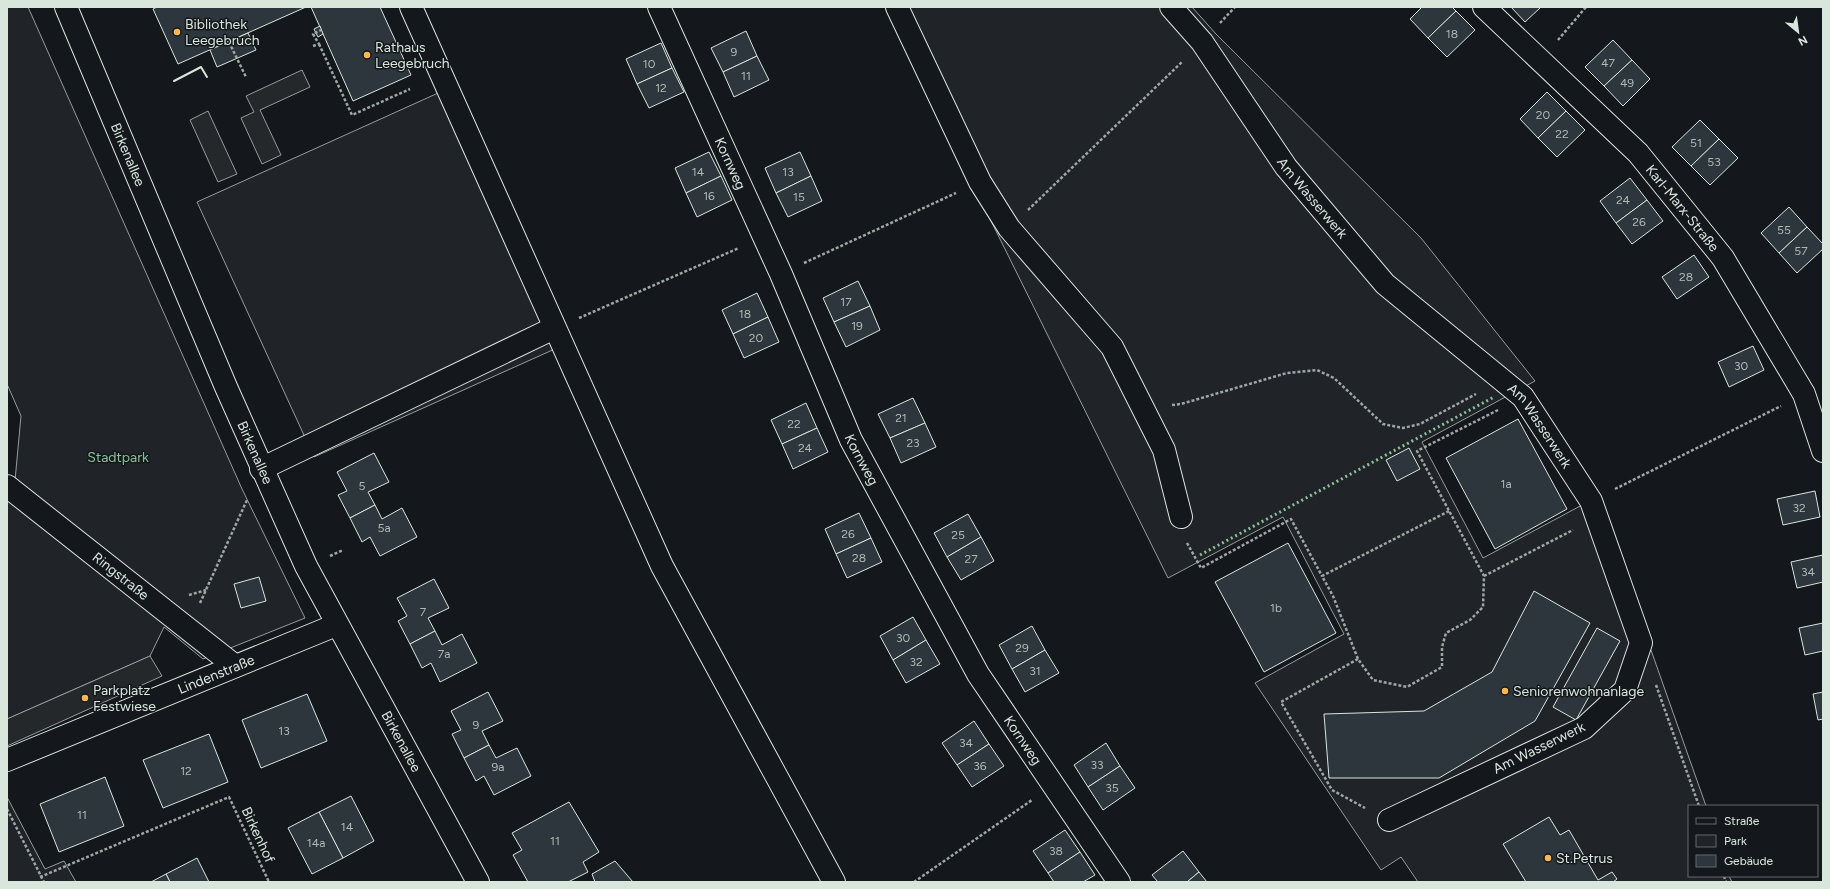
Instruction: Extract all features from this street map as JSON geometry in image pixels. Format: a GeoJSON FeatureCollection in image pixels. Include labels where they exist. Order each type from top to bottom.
{"type":"FeatureCollection","features":[{"type":"Feature","properties":{"kind":"street","name":"Birkenallee"},"geometry":{"type":"LineString","coordinates":[[66,7],[261,469],[306,566],[336,625],[478,882]]}},
{"type":"Feature","properties":{"kind":"street"},"geometry":{"type":"LineString","coordinates":[[410,7],[662,566],[834,882]]}},
{"type":"Feature","properties":{"kind":"street","name":"Kornweg"},"geometry":{"type":"LineString","coordinates":[[659,7],[781,274],[851,440],[978,674],[1120,882]]}},
{"type":"Feature","properties":{"kind":"street"},"geometry":{"type":"LineString","coordinates":[[897,7],[980,182],[1010,228],[1112,348],[1164,450],[1181,517]]}},
{"type":"Feature","properties":{"kind":"street","name":"Am Wasserwerk"},"geometry":{"type":"LineString","coordinates":[[1171,7],[1202,42],[1286,167],[1385,284],[1523,397],[1594,509],[1641,643],[1624,690],[1584,728],[1389,820]]}},
{"type":"Feature","properties":{"kind":"street","name":"Karl-Marx-Straße"},"geometry":{"type":"LineString","coordinates":[[1484,7],[1638,153],[1723,258],[1804,394],[1823,451]]}},
{"type":"Feature","properties":{"kind":"street"},"geometry":{"type":"LineString","coordinates":[[261,469],[554,328]]}},
{"type":"Feature","properties":{"kind":"street","name":"Ringstraße"},"geometry":{"type":"LineString","coordinates":[[7,486],[235,666]]}},
{"type":"Feature","properties":{"kind":"street","name":"Lindenstraße"},"geometry":{"type":"LineString","coordinates":[[7,760],[336,625]]}},
{"type":"Feature","properties":{"kind":"path"},"geometry":{"type":"LineString","coordinates":[[1540,60],[1586,7]]}},
{"type":"Feature","properties":{"kind":"path"},"geometry":{"type":"LineString","coordinates":[[321,30],[313,34],[352,115],[410,88]]}},
{"type":"Feature","properties":{"kind":"path"},"geometry":{"type":"LineString","coordinates":[[229,42],[246,77]]}},
{"type":"Feature","properties":{"kind":"path"},"geometry":{"type":"LineString","coordinates":[[1010,228],[1202,42]]}},
{"type":"Feature","properties":{"kind":"path"},"geometry":{"type":"LineString","coordinates":[[313,46],[319,44]]}},
{"type":"Feature","properties":{"kind":"path"},"geometry":{"type":"LineString","coordinates":[[781,274],[980,182]]}},
{"type":"Feature","properties":{"kind":"path"},"geometry":{"type":"LineString","coordinates":[[554,328],[764,238]]}},
{"type":"Feature","properties":{"kind":"path"},"geometry":{"type":"LineString","coordinates":[[1141,405],[1181,404],[1287,374],[1317,370],[1334,378],[1382,424],[1403,428],[1420,424],[1464,402],[1500,378]]}},
{"type":"Feature","properties":{"kind":"path"},"geometry":{"type":"LineString","coordinates":[[1484,576],[1594,509],[1804,394]]}},
{"type":"Feature","properties":{"kind":"path"},"geometry":{"type":"LineString","coordinates":[[1181,517],[1188,548],[1201,568],[1291,519],[1333,596],[1358,659],[1373,680],[1407,687],[1442,667],[1442,647],[1446,633],[1470,620],[1483,607],[1484,576],[1417,451],[1523,397]]}},
{"type":"Feature","properties":{"kind":"path"},"geometry":{"type":"LineString","coordinates":[[189,629],[261,469]]}},
{"type":"Feature","properties":{"kind":"path"},"geometry":{"type":"LineString","coordinates":[[1322,576],[1449,511]]}},
{"type":"Feature","properties":{"kind":"path"},"geometry":{"type":"LineString","coordinates":[[1641,643],[1699,805]]}},
{"type":"Feature","properties":{"kind":"path"},"geometry":{"type":"LineString","coordinates":[[1358,659],[1281,702],[1332,790],[1389,820]]}},
{"type":"Feature","properties":{"kind":"path"},"geometry":{"type":"LineString","coordinates":[[914,882],[1053,784]]}},
{"type":"Feature","properties":{"kind":"path","name":"Birkenhof"},"geometry":{"type":"LineString","coordinates":[[40,877],[229,797],[269,882]]}},
{"type":"Feature","properties":{"kind":"path"},"geometry":{"type":"LineString","coordinates":[[7,809],[40,877],[44,882]]}},
{"type":"Feature","properties":{"kind":"green space","name":"Stadtpark"},"geometry":{"type":"Polygon","coordinates":[[[7,7],[28,7],[242,489],[305,618],[203,659],[164,627],[150,656],[7,719],[7,501],[13,502],[21,416],[7,384],[7,7]]]}},
{"type":"Feature","properties":{"kind":"green space"},"geometry":{"type":"Polygon","coordinates":[[[885,7],[1192,7],[1216,34],[1421,238],[1535,381],[1422,442],[1483,558],[1597,497],[1706,805],[1688,805],[1688,877],[1730,877],[1732,882],[1418,882],[1401,857],[1381,870],[1255,683],[1344,634],[1283,517],[1168,578],[885,7]]]}},
{"type":"Feature","properties":{"kind":"green space"},"geometry":{"type":"Polygon","coordinates":[[[447,89],[557,348],[314,457],[197,202],[447,89]]]}},
{"type":"Feature","properties":{"kind":"green space"},"geometry":{"type":"Polygon","coordinates":[[[7,797],[45,869],[64,861],[76,882],[7,882],[7,797]]]}},
{"type":"Feature","properties":{"kind":"shaded area"},"geometry":{"type":"Polygon","coordinates":[[[302,70],[310,87],[260,110],[281,155],[262,164],[241,118],[254,112],[246,96],[302,70]]]}},
{"type":"Feature","properties":{"kind":"shaded area"},"geometry":{"type":"Polygon","coordinates":[[[208,111],[237,174],[218,182],[190,120],[208,111]]]}},
{"type":"Feature","properties":{"kind":"shaded area","name":"Parkplatz Festwiese"},"geometry":{"type":"Polygon","coordinates":[[[150,656],[162,676],[7,746],[7,719],[150,656]]]}},
{"type":"Feature","properties":{"kind":"building"},"geometry":{"type":"Polygon","coordinates":[[[157,7],[306,7],[178,64],[153,9],[157,7]]]}},
{"type":"Feature","properties":{"kind":"building","name":"Rathaus Leegebruch"},"geometry":{"type":"Polygon","coordinates":[[[311,7],[380,7],[411,75],[353,101],[311,7]]]}},
{"type":"Feature","properties":{"kind":"building"},"geometry":{"type":"Polygon","coordinates":[[[1422,7],[1452,7],[1456,11],[1428,38],[1410,19],[1422,7]]]}},
{"type":"Feature","properties":{"kind":"building"},"geometry":{"type":"Polygon","coordinates":[[[1511,7],[1541,7],[1525,22],[1511,7]]]}},
{"type":"Feature","properties":{"kind":"building"},"geometry":{"type":"Polygon","coordinates":[[[1456,11],[1475,30],[1447,57],[1428,38],[1456,11]]]}},
{"type":"Feature","properties":{"kind":"building"},"geometry":{"type":"Polygon","coordinates":[[[320,26],[323,34],[318,37],[314,29],[320,26]]]}},
{"type":"Feature","properties":{"kind":"building"},"geometry":{"type":"Polygon","coordinates":[[[746,31],[757,56],[723,72],[711,48],[746,31]]]}},
{"type":"Feature","properties":{"kind":"building"},"geometry":{"type":"Polygon","coordinates":[[[248,33],[256,50],[217,67],[210,50],[248,33]]]}},
{"type":"Feature","properties":{"kind":"building"},"geometry":{"type":"Polygon","coordinates":[[[1613,40],[1632,60],[1604,86],[1585,67],[1613,40]]]}},
{"type":"Feature","properties":{"kind":"building"},"geometry":{"type":"Polygon","coordinates":[[[661,43],[672,68],[637,84],[626,59],[661,43]]]}},
{"type":"Feature","properties":{"kind":"building"},"geometry":{"type":"Polygon","coordinates":[[[757,56],[769,80],[734,97],[723,72],[757,56]]]}},
{"type":"Feature","properties":{"kind":"building"},"geometry":{"type":"Polygon","coordinates":[[[1632,60],[1650,79],[1623,106],[1604,86],[1632,60]]]}},
{"type":"Feature","properties":{"kind":"building"},"geometry":{"type":"Polygon","coordinates":[[[672,68],[684,92],[649,108],[637,84],[672,68]]]}},
{"type":"Feature","properties":{"kind":"building"},"geometry":{"type":"Polygon","coordinates":[[[1547,92],[1566,111],[1538,138],[1520,119],[1547,92]]]}},
{"type":"Feature","properties":{"kind":"building"},"geometry":{"type":"Polygon","coordinates":[[[1566,111],[1585,130],[1557,157],[1538,138],[1566,111]]]}},
{"type":"Feature","properties":{"kind":"building"},"geometry":{"type":"Polygon","coordinates":[[[1700,120],[1719,139],[1691,166],[1672,147],[1700,120]]]}},
{"type":"Feature","properties":{"kind":"building"},"geometry":{"type":"Polygon","coordinates":[[[1719,139],[1738,158],[1710,185],[1691,166],[1719,139]]]}},
{"type":"Feature","properties":{"kind":"building"},"geometry":{"type":"Polygon","coordinates":[[[709,152],[721,176],[686,193],[675,168],[709,152]]]}},
{"type":"Feature","properties":{"kind":"building"},"geometry":{"type":"Polygon","coordinates":[[[800,152],[811,176],[776,193],[765,168],[800,152]]]}},
{"type":"Feature","properties":{"kind":"building"},"geometry":{"type":"Polygon","coordinates":[[[721,176],[732,200],[697,217],[686,193],[721,176]]]}},
{"type":"Feature","properties":{"kind":"building"},"geometry":{"type":"Polygon","coordinates":[[[811,176],[822,201],[788,217],[776,193],[811,176]]]}},
{"type":"Feature","properties":{"kind":"building"},"geometry":{"type":"Polygon","coordinates":[[[1630,178],[1647,200],[1616,223],[1600,201],[1630,178]]]}},
{"type":"Feature","properties":{"kind":"building"},"geometry":{"type":"Polygon","coordinates":[[[1647,200],[1663,221],[1632,244],[1616,223],[1647,200]]]}},
{"type":"Feature","properties":{"kind":"building"},"geometry":{"type":"Polygon","coordinates":[[[1789,207],[1807,227],[1779,253],[1761,233],[1789,207]]]}},
{"type":"Feature","properties":{"kind":"building"},"geometry":{"type":"Polygon","coordinates":[[[1807,227],[1823,244],[1823,249],[1797,273],[1779,253],[1807,227]]]}},
{"type":"Feature","properties":{"kind":"building"},"geometry":{"type":"Polygon","coordinates":[[[1694,255],[1709,277],[1677,299],[1662,277],[1694,255]]]}},
{"type":"Feature","properties":{"kind":"building"},"geometry":{"type":"Polygon","coordinates":[[[858,281],[870,306],[834,322],[823,298],[858,281]]]}},
{"type":"Feature","properties":{"kind":"building"},"geometry":{"type":"Polygon","coordinates":[[[757,293],[768,317],[733,334],[722,310],[757,293]]]}},
{"type":"Feature","properties":{"kind":"building"},"geometry":{"type":"Polygon","coordinates":[[[870,306],[880,330],[846,347],[834,322],[870,306]]]}},
{"type":"Feature","properties":{"kind":"building"},"geometry":{"type":"Polygon","coordinates":[[[768,317],[779,342],[744,358],[733,334],[768,317]]]}},
{"type":"Feature","properties":{"kind":"building"},"geometry":{"type":"Polygon","coordinates":[[[1753,346],[1764,370],[1729,387],[1718,362],[1753,346]]]}},
{"type":"Feature","properties":{"kind":"building"},"geometry":{"type":"Polygon","coordinates":[[[913,398],[925,423],[890,438],[878,414],[913,398]]]}},
{"type":"Feature","properties":{"kind":"building"},"geometry":{"type":"Polygon","coordinates":[[[806,403],[817,428],[782,444],[771,420],[806,403]]]}},
{"type":"Feature","properties":{"kind":"building"},"geometry":{"type":"Polygon","coordinates":[[[1518,419],[1567,509],[1495,549],[1446,458],[1518,419]]]}},
{"type":"Feature","properties":{"kind":"building"},"geometry":{"type":"Polygon","coordinates":[[[925,423],[936,447],[901,463],[890,438],[925,423]]]}},
{"type":"Feature","properties":{"kind":"building"},"geometry":{"type":"Polygon","coordinates":[[[817,428],[828,452],[793,469],[782,444],[817,428]]]}},
{"type":"Feature","properties":{"kind":"building"},"geometry":{"type":"Polygon","coordinates":[[[1409,448],[1420,469],[1397,481],[1386,460],[1409,448]]]}},
{"type":"Feature","properties":{"kind":"building"},"geometry":{"type":"Polygon","coordinates":[[[374,453],[389,482],[368,492],[375,505],[350,518],[338,495],[347,491],[337,472],[374,453]]]}},
{"type":"Feature","properties":{"kind":"building"},"geometry":{"type":"Polygon","coordinates":[[[1815,491],[1820,517],[1783,525],[1777,499],[1815,491]]]}},
{"type":"Feature","properties":{"kind":"building"},"geometry":{"type":"Polygon","coordinates":[[[375,505],[382,519],[402,508],[417,537],[380,556],[370,537],[362,542],[350,518],[375,505]]]}},
{"type":"Feature","properties":{"kind":"building"},"geometry":{"type":"Polygon","coordinates":[[[859,513],[871,538],[836,554],[825,529],[859,513]]]}},
{"type":"Feature","properties":{"kind":"building"},"geometry":{"type":"Polygon","coordinates":[[[968,514],[981,537],[947,557],[934,533],[968,514]]]}},
{"type":"Feature","properties":{"kind":"building"},"geometry":{"type":"Polygon","coordinates":[[[981,537],[994,561],[961,580],[947,557],[981,537]]]}},
{"type":"Feature","properties":{"kind":"building"},"geometry":{"type":"Polygon","coordinates":[[[871,538],[882,562],[847,578],[836,554],[871,538]]]}},
{"type":"Feature","properties":{"kind":"building"},"geometry":{"type":"Polygon","coordinates":[[[1288,543],[1336,633],[1264,672],[1215,582],[1288,543]]]}},
{"type":"Feature","properties":{"kind":"building"},"geometry":{"type":"Polygon","coordinates":[[[1823,555],[1823,582],[1797,588],[1791,562],[1823,555]]]}},
{"type":"Feature","properties":{"kind":"building"},"geometry":{"type":"Polygon","coordinates":[[[259,577],[266,601],[241,608],[234,584],[259,577]]]}},
{"type":"Feature","properties":{"kind":"building"},"geometry":{"type":"Polygon","coordinates":[[[434,579],[449,608],[428,618],[435,631],[410,644],[398,621],[407,616],[397,598],[434,579]]]}},
{"type":"Feature","properties":{"kind":"building","name":"Seniorenwohnanlage"},"geometry":{"type":"Polygon","coordinates":[[[1534,591],[1590,623],[1535,721],[1439,778],[1329,778],[1324,714],[1424,711],[1492,672],[1534,591]]]}},
{"type":"Feature","properties":{"kind":"building"},"geometry":{"type":"Polygon","coordinates":[[[913,617],[926,640],[893,660],[880,636],[913,617]]]}},
{"type":"Feature","properties":{"kind":"building"},"geometry":{"type":"Polygon","coordinates":[[[1823,623],[1823,651],[1805,655],[1799,628],[1823,623]]]}},
{"type":"Feature","properties":{"kind":"building"},"geometry":{"type":"Polygon","coordinates":[[[1032,626],[1045,650],[1012,669],[999,645],[1032,626]]]}},
{"type":"Feature","properties":{"kind":"building"},"geometry":{"type":"Polygon","coordinates":[[[1597,628],[1620,641],[1576,720],[1553,707],[1597,628]]]}},
{"type":"Feature","properties":{"kind":"building"},"geometry":{"type":"Polygon","coordinates":[[[435,631],[442,645],[462,634],[477,663],[440,682],[431,663],[422,668],[410,644],[435,631]]]}},
{"type":"Feature","properties":{"kind":"building"},"geometry":{"type":"Polygon","coordinates":[[[926,640],[940,664],[906,683],[893,660],[926,640]]]}},
{"type":"Feature","properties":{"kind":"building"},"geometry":{"type":"Polygon","coordinates":[[[1045,650],[1059,673],[1025,692],[1012,669],[1045,650]]]}},
{"type":"Feature","properties":{"kind":"building"},"geometry":{"type":"Polygon","coordinates":[[[488,692],[503,721],[482,731],[489,745],[464,758],[452,734],[461,730],[451,711],[488,692]]]}},
{"type":"Feature","properties":{"kind":"building"},"geometry":{"type":"Polygon","coordinates":[[[1823,692],[1823,719],[1818,720],[1813,694],[1823,692]]]}},
{"type":"Feature","properties":{"kind":"building"},"geometry":{"type":"Polygon","coordinates":[[[307,694],[327,741],[261,768],[242,720],[307,694]]]}},
{"type":"Feature","properties":{"kind":"building"},"geometry":{"type":"Polygon","coordinates":[[[974,721],[989,744],[957,765],[942,743],[974,721]]]}},
{"type":"Feature","properties":{"kind":"building"},"geometry":{"type":"Polygon","coordinates":[[[209,734],[228,782],[163,808],[143,760],[209,734]]]}},
{"type":"Feature","properties":{"kind":"building"},"geometry":{"type":"Polygon","coordinates":[[[1106,743],[1120,766],[1088,787],[1074,765],[1106,743]]]}},
{"type":"Feature","properties":{"kind":"building"},"geometry":{"type":"Polygon","coordinates":[[[989,744],[1004,766],[972,787],[957,765],[989,744]]]}},
{"type":"Feature","properties":{"kind":"building"},"geometry":{"type":"Polygon","coordinates":[[[489,745],[496,758],[517,748],[531,776],[494,795],[484,776],[476,781],[464,758],[489,745]]]}},
{"type":"Feature","properties":{"kind":"building"},"geometry":{"type":"Polygon","coordinates":[[[1120,766],[1135,788],[1103,810],[1088,787],[1120,766]]]}},
{"type":"Feature","properties":{"kind":"building"},"geometry":{"type":"Polygon","coordinates":[[[105,777],[124,826],[59,852],[40,804],[105,777]]]}},
{"type":"Feature","properties":{"kind":"building"},"geometry":{"type":"Polygon","coordinates":[[[351,796],[374,841],[343,858],[319,812],[351,796]]]}},
{"type":"Feature","properties":{"kind":"building"},"geometry":{"type":"Polygon","coordinates":[[[569,802],[599,852],[583,862],[588,872],[568,882],[528,882],[513,855],[522,850],[512,833],[569,802]]]}},
{"type":"Feature","properties":{"kind":"building"},"geometry":{"type":"Polygon","coordinates":[[[319,812],[343,858],[312,874],[288,828],[319,812]]]}},
{"type":"Feature","properties":{"kind":"building","name":"St.Petrus"},"geometry":{"type":"Polygon","coordinates":[[[1549,817],[1560,835],[1569,830],[1598,880],[1612,872],[1617,879],[1613,882],[1526,882],[1503,844],[1549,817]]]}},
{"type":"Feature","properties":{"kind":"building"},"geometry":{"type":"Polygon","coordinates":[[[1065,830],[1080,852],[1048,873],[1033,851],[1065,830]]]}},
{"type":"Feature","properties":{"kind":"building"},"geometry":{"type":"Polygon","coordinates":[[[1183,851],[1199,872],[1187,882],[1158,882],[1152,875],[1183,851]]]}},
{"type":"Feature","properties":{"kind":"building"},"geometry":{"type":"Polygon","coordinates":[[[1080,852],[1095,875],[1083,882],[1054,882],[1048,873],[1080,852]]]}},
{"type":"Feature","properties":{"kind":"building"},"geometry":{"type":"Polygon","coordinates":[[[197,858],[209,882],[170,882],[166,874],[197,858]]]}},
{"type":"Feature","properties":{"kind":"building"},"geometry":{"type":"Polygon","coordinates":[[[615,861],[633,882],[595,882],[592,874],[615,861]]]}},
{"type":"Feature","properties":{"kind":"building"},"geometry":{"type":"Polygon","coordinates":[[[1199,872],[1207,882],[1187,882],[1199,872]]]}},
{"type":"Feature","properties":{"kind":"building"},"geometry":{"type":"Polygon","coordinates":[[[166,874],[170,882],[151,882],[166,874]]]}},
{"type":"Feature","properties":{"kind":"hedge"},"geometry":{"type":"LineString","coordinates":[[1200,555],[1494,397]]}},
{"type":"Feature","properties":{"kind":"wall"},"geometry":{"type":"LineString","coordinates":[[174,81],[201,67],[207,77]]}},
{"type":"Feature","properties":{"kind":"place","name":"Bibliothek Leegebruch"},"geometry":{"type":"Point","coordinates":[177,32]}},
{"type":"Feature","properties":{"kind":"place","name":"Rathaus Leegebruch"},"geometry":{"type":"Point","coordinates":[367,55]}},
{"type":"Feature","properties":{"kind":"place","name":"Seniorenwohnanlage"},"geometry":{"type":"Point","coordinates":[1505,691]}},
{"type":"Feature","properties":{"kind":"place","name":"Parkplatz Festwiese"},"geometry":{"type":"Point","coordinates":[85,698]}},
{"type":"Feature","properties":{"kind":"place","name":"St.Petrus"},"geometry":{"type":"Point","coordinates":[1548,858]}}]}
